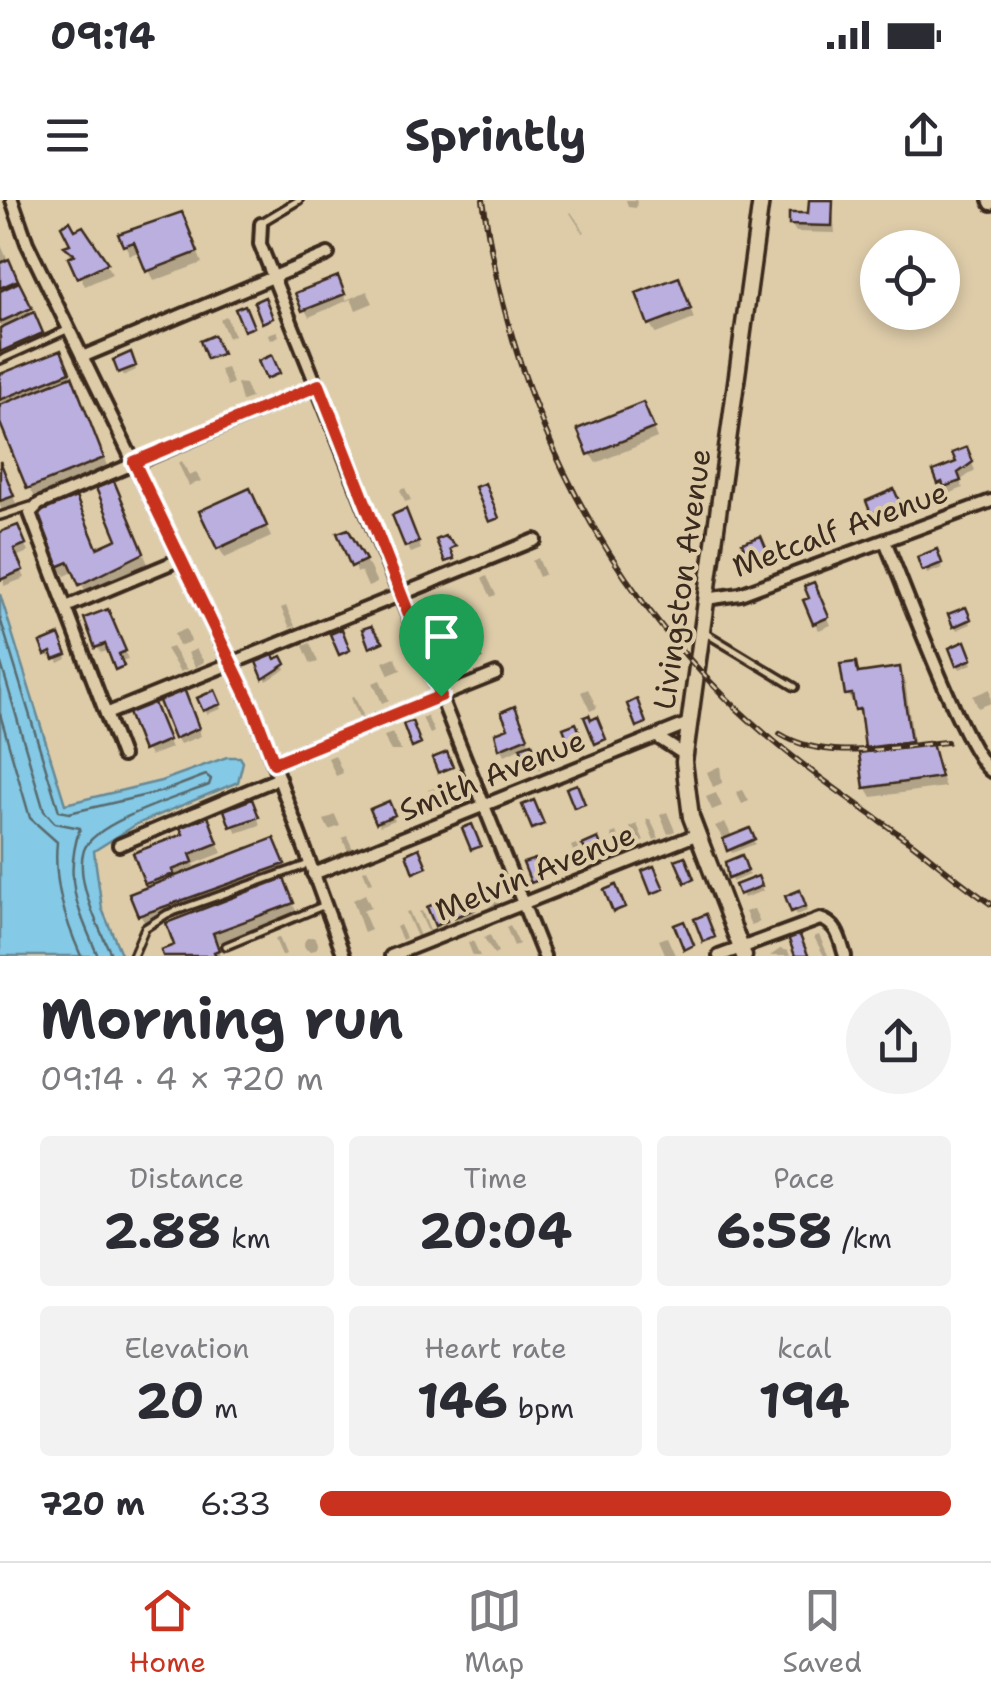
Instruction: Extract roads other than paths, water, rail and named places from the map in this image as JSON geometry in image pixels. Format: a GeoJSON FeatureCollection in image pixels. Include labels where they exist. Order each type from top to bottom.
{"type":"FeatureCollection","features":[{"type":"Feature","properties":{"kind":"street"},"geometry":{"type":"LineString","coordinates":[[12,200],[68,330],[231,662],[274,763],[344,956]]}},
{"type":"Feature","properties":{"kind":"street","name":"Livingston Avenue"},"geometry":{"type":"LineString","coordinates":[[742,952],[698,834],[684,780],[761,200]]}},
{"type":"Feature","properties":{"kind":"street"},"geometry":{"type":"LineString","coordinates":[[261,224],[257,235],[273,278],[319,385],[544,956]]}},
{"type":"Feature","properties":{"kind":"street"},"geometry":{"type":"LineString","coordinates":[[82,357],[328,254]]}},
{"type":"Feature","properties":{"kind":"street"},"geometry":{"type":"LineString","coordinates":[[122,756],[30,516],[39,504],[319,385]]}},
{"type":"Feature","properties":{"kind":"street","name":"Metcalf Avenue"},"geometry":{"type":"LineString","coordinates":[[706,599],[740,594],[991,501]]}},
{"type":"Feature","properties":{"kind":"street"},"geometry":{"type":"LineString","coordinates":[[106,714],[535,540]]}},
{"type":"Feature","properties":{"kind":"street"},"geometry":{"type":"LineString","coordinates":[[885,542],[958,718],[981,763],[991,770]]}},
{"type":"Feature","properties":{"kind":"street"},"geometry":{"type":"LineString","coordinates":[[66,607],[181,559]]}},
{"type":"Feature","properties":{"kind":"street"},"geometry":{"type":"LineString","coordinates":[[274,763],[496,674]]}},
{"type":"Feature","properties":{"kind":"street","name":"Smith Avenue"},"geometry":{"type":"LineString","coordinates":[[312,869],[486,806],[689,723]]}},
{"type":"Feature","properties":{"kind":"street"},"geometry":{"type":"LineString","coordinates":[[656,736],[685,754]]}},
{"type":"Feature","properties":{"kind":"street"},"geometry":{"type":"LineString","coordinates":[[120,845],[279,778]]}},
{"type":"Feature","properties":{"kind":"street","name":"Melvin Avenue"},"geometry":{"type":"LineString","coordinates":[[392,956],[698,834]]}},
{"type":"Feature","properties":{"kind":"street"},"geometry":{"type":"LineString","coordinates":[[719,956],[742,952],[820,919],[830,922],[837,931],[846,956]]}},
{"type":"Feature","properties":{"kind":"lane"},"geometry":{"type":"LineString","coordinates":[[261,224],[299,200]]}},
{"type":"Feature","properties":{"kind":"lane"},"geometry":{"type":"LineString","coordinates":[[0,360],[68,330]]}},
{"type":"Feature","properties":{"kind":"lane"},"geometry":{"type":"LineString","coordinates":[[0,516],[39,504]]}},
{"type":"Feature","properties":{"kind":"lane"},"geometry":{"type":"LineString","coordinates":[[702,631],[795,687]]}},
{"type":"Feature","properties":{"kind":"lane"},"geometry":{"type":"LineString","coordinates":[[134,956],[145,928],[167,914],[312,869]]}},
{"type":"Feature","properties":{"kind":"lane"},"geometry":{"type":"LineString","coordinates":[[226,946],[325,906]]}},
{"type":"Feature","properties":{"kind":"water"},"geometry":{"type":"Polygon","coordinates":[[[0,594],[65,804],[161,781],[227,757],[240,757],[243,762],[238,782],[137,824],[94,851],[102,909],[122,956],[0,956],[0,594]]]}},
{"type":"Feature","properties":{"kind":"railway"},"geometry":{"type":"LineString","coordinates":[[483,200],[513,340],[536,406],[564,471],[635,591],[679,647],[749,720],[991,904]]}},
{"type":"Feature","properties":{"kind":"railway"},"geometry":{"type":"LineString","coordinates":[[780,734],[799,743],[840,750],[947,742]]}}]}
